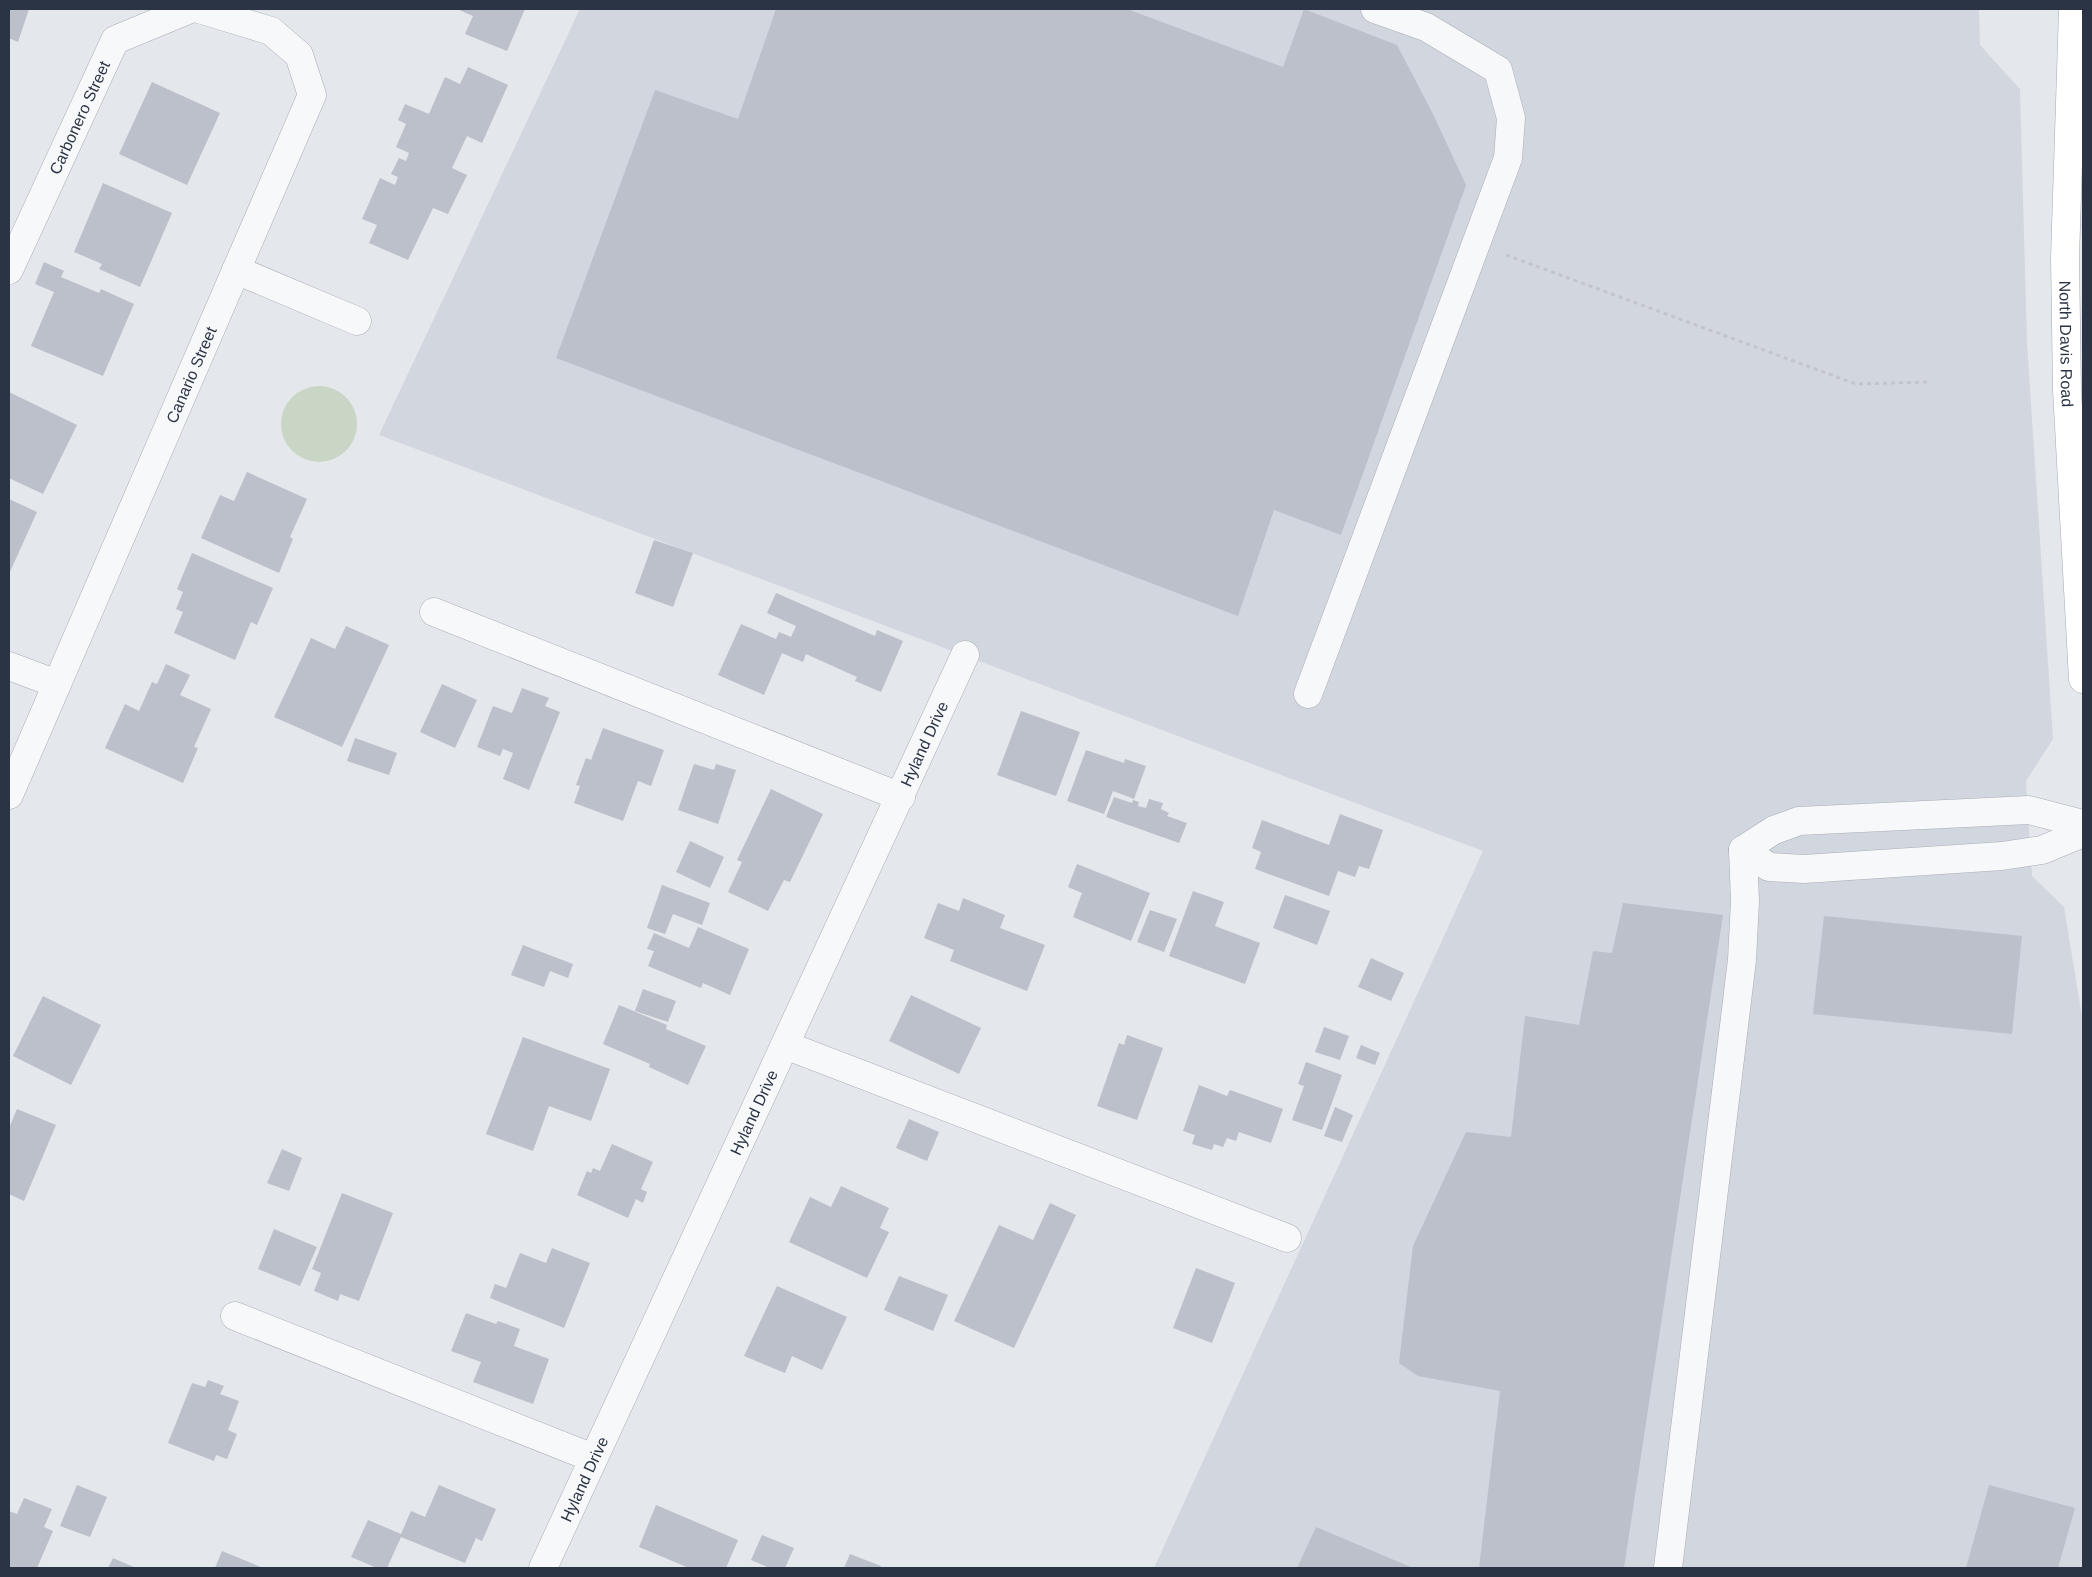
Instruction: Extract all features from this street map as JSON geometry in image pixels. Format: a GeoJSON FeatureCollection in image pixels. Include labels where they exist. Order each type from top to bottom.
{"type":"FeatureCollection","features":[{"type":"Feature","properties":{"kind":"main road","name":"North Davis Road"},"geometry":{"type":"LineString","coordinates":[[2073,9],[2068,131],[2067,390],[2083,679]]}},
{"type":"Feature","properties":{"kind":"street","name":"Carbonero Street"},"geometry":{"type":"LineString","coordinates":[[9,270],[115,40],[190,9]]}},
{"type":"Feature","properties":{"kind":"street","name":"Canario Street"},"geometry":{"type":"LineString","coordinates":[[9,795],[312,95],[298,55],[271,31],[200,9]]}},
{"type":"Feature","properties":{"kind":"street"},"geometry":{"type":"LineString","coordinates":[[1308,694],[1508,158],[1511,118],[1498,70],[1426,27],[1375,9]]}},
{"type":"Feature","properties":{"kind":"street"},"geometry":{"type":"LineString","coordinates":[[236,270],[357,321]]}},
{"type":"Feature","properties":{"kind":"street"},"geometry":{"type":"LineString","coordinates":[[434,612],[901,797]]}},
{"type":"Feature","properties":{"kind":"street","name":"Hyland Drive"},"geometry":{"type":"LineString","coordinates":[[543,1568],[965,655]]}},
{"type":"Feature","properties":{"kind":"street"},"geometry":{"type":"LineString","coordinates":[[9,666],[57,684]]}},
{"type":"Feature","properties":{"kind":"street"},"geometry":{"type":"LineString","coordinates":[[1744,850],[1774,830],[1799,821],[2029,810],[2083,824]]}},
{"type":"Feature","properties":{"kind":"street"},"geometry":{"type":"LineString","coordinates":[[1744,850],[1769,867],[1804,869],[2002,856],[2042,850],[2083,833]]}},
{"type":"Feature","properties":{"kind":"street"},"geometry":{"type":"LineString","coordinates":[[1668,1568],[1742,960],[1745,901],[1744,850]]}},
{"type":"Feature","properties":{"kind":"street"},"geometry":{"type":"LineString","coordinates":[[785,1044],[1286,1238]]}},
{"type":"Feature","properties":{"kind":"street"},"geometry":{"type":"LineString","coordinates":[[235,1316],[593,1458]]}},
{"type":"Feature","properties":{"kind":"path"},"geometry":{"type":"LineString","coordinates":[[1476,244],[1856,384],[1930,382]]}},
{"type":"Feature","properties":{"kind":"shaded area"},"geometry":{"type":"Polygon","coordinates":[[[580,9],[1979,9],[1980,45],[2020,89],[2027,343],[2053,739],[2026,781],[2032,876],[2064,907],[2083,1023],[2083,1568],[1154,1568],[1483,851],[379,435],[580,9]]]}},
{"type":"Feature","properties":{"kind":"green space"},"geometry":{"type":"Polygon","coordinates":[[[319,386],[334,389],[346,397],[354,409],[357,424],[354,439],[346,451],[334,459],[319,462],[304,459],[292,451],[284,439],[281,424],[284,409],[292,397],[304,389],[319,386]]]}},
{"type":"Feature","properties":{"kind":"building"},"geometry":{"type":"Polygon","coordinates":[[[9,9],[29,9],[18,42],[9,38],[9,9]]]}},
{"type":"Feature","properties":{"kind":"building"},"geometry":{"type":"Polygon","coordinates":[[[457,9],[525,9],[507,51],[465,34],[473,16],[457,9]]]}},
{"type":"Feature","properties":{"kind":"building"},"geometry":{"type":"Polygon","coordinates":[[[776,9],[1127,9],[1283,67],[1304,9],[1397,45],[1433,114],[1466,185],[1341,535],[1274,510],[1238,616],[556,358],[655,90],[738,119],[776,9]]]}},
{"type":"Feature","properties":{"kind":"building"},"geometry":{"type":"Polygon","coordinates":[[[468,67],[508,85],[482,143],[467,136],[452,168],[467,175],[448,214],[433,208],[408,260],[369,243],[377,225],[362,219],[380,178],[395,185],[398,177],[391,174],[399,158],[406,161],[409,153],[396,147],[406,124],[398,120],[405,104],[429,114],[445,77],[460,84],[468,67]]]}},
{"type":"Feature","properties":{"kind":"building"},"geometry":{"type":"Polygon","coordinates":[[[152,82],[220,113],[187,185],[119,154],[152,82]]]}},
{"type":"Feature","properties":{"kind":"building"},"geometry":{"type":"Polygon","coordinates":[[[103,183],[172,213],[140,287],[99,269],[102,264],[74,252],[103,183]]]}},
{"type":"Feature","properties":{"kind":"building"},"geometry":{"type":"Polygon","coordinates":[[[44,262],[64,271],[61,277],[99,293],[101,289],[134,304],[103,376],[31,346],[54,292],[35,284],[44,262]]]}},
{"type":"Feature","properties":{"kind":"building"},"geometry":{"type":"Polygon","coordinates":[[[9,392],[77,425],[43,494],[9,478],[9,392]]]}},
{"type":"Feature","properties":{"kind":"building"},"geometry":{"type":"Polygon","coordinates":[[[247,472],[307,499],[290,537],[293,539],[279,573],[201,538],[220,495],[234,501],[247,472]]]}},
{"type":"Feature","properties":{"kind":"building"},"geometry":{"type":"Polygon","coordinates":[[[9,499],[37,512],[9,574],[9,499]]]}},
{"type":"Feature","properties":{"kind":"building"},"geometry":{"type":"Polygon","coordinates":[[[654,540],[693,553],[673,607],[635,593],[654,540]]]}},
{"type":"Feature","properties":{"kind":"building"},"geometry":{"type":"Polygon","coordinates":[[[192,553],[273,588],[257,625],[251,622],[235,660],[174,633],[183,612],[176,609],[183,592],[177,589],[192,553]]]}},
{"type":"Feature","properties":{"kind":"building"},"geometry":{"type":"Polygon","coordinates":[[[776,593],[875,636],[877,630],[903,641],[881,692],[855,681],[857,677],[806,654],[803,662],[782,653],[764,695],[718,675],[741,624],[776,639],[779,632],[791,637],[796,626],[767,613],[776,593]]]}},
{"type":"Feature","properties":{"kind":"building"},"geometry":{"type":"Polygon","coordinates":[[[346,626],[389,645],[342,747],[274,717],[311,638],[335,649],[346,626]]]}},
{"type":"Feature","properties":{"kind":"building"},"geometry":{"type":"Polygon","coordinates":[[[166,664],[190,675],[180,695],[211,709],[194,747],[198,748],[183,783],[105,748],[125,704],[139,711],[152,682],[157,684],[166,664]]]}},
{"type":"Feature","properties":{"kind":"building"},"geometry":{"type":"Polygon","coordinates":[[[442,684],[477,700],[455,748],[420,732],[442,684]]]}},
{"type":"Feature","properties":{"kind":"building"},"geometry":{"type":"Polygon","coordinates":[[[522,688],[549,698],[545,706],[560,712],[529,790],[503,779],[513,753],[503,749],[500,756],[477,747],[493,706],[512,713],[522,688]]]}},
{"type":"Feature","properties":{"kind":"building"},"geometry":{"type":"Polygon","coordinates":[[[1021,711],[1080,732],[1056,796],[997,775],[1021,711]]]}},
{"type":"Feature","properties":{"kind":"building"},"geometry":{"type":"Polygon","coordinates":[[[603,728],[664,750],[651,786],[638,781],[623,821],[574,803],[580,786],[576,785],[586,758],[591,760],[603,728]]]}},
{"type":"Feature","properties":{"kind":"building"},"geometry":{"type":"Polygon","coordinates":[[[355,738],[397,753],[389,775],[347,761],[355,738]]]}},
{"type":"Feature","properties":{"kind":"building"},"geometry":{"type":"Polygon","coordinates":[[[1086,750],[1124,763],[1125,759],[1146,766],[1134,799],[1113,791],[1104,814],[1067,801],[1086,750]]]}},
{"type":"Feature","properties":{"kind":"building"},"geometry":{"type":"Polygon","coordinates":[[[694,764],[714,770],[716,764],[736,770],[718,824],[678,810],[694,764]]]}},
{"type":"Feature","properties":{"kind":"building"},"geometry":{"type":"Polygon","coordinates":[[[771,789],[823,814],[790,882],[784,880],[768,911],[728,892],[742,862],[737,860],[771,789]]]}},
{"type":"Feature","properties":{"kind":"building"},"geometry":{"type":"Polygon","coordinates":[[[1114,797],[1132,803],[1133,800],[1139,802],[1138,806],[1146,808],[1149,799],[1163,803],[1161,809],[1169,813],[1167,816],[1187,823],[1179,843],[1106,817],[1114,797]]]}},
{"type":"Feature","properties":{"kind":"building"},"geometry":{"type":"Polygon","coordinates":[[[1340,814],[1383,830],[1369,869],[1359,866],[1355,877],[1338,871],[1329,896],[1255,869],[1261,852],[1252,848],[1262,820],[1329,845],[1340,814]]]}},
{"type":"Feature","properties":{"kind":"building"},"geometry":{"type":"Polygon","coordinates":[[[690,841],[724,857],[710,888],[676,872],[690,841]]]}},
{"type":"Feature","properties":{"kind":"building"},"geometry":{"type":"Polygon","coordinates":[[[1077,864],[1150,893],[1131,941],[1073,917],[1082,893],[1068,887],[1077,864]]]}},
{"type":"Feature","properties":{"kind":"building"},"geometry":{"type":"Polygon","coordinates":[[[662,885],[710,903],[702,925],[673,914],[665,934],[647,928],[662,885]]]}},
{"type":"Feature","properties":{"kind":"building"},"geometry":{"type":"Polygon","coordinates":[[[1193,891],[1224,902],[1215,926],[1260,943],[1245,984],[1169,956],[1193,891]]]}},
{"type":"Feature","properties":{"kind":"building"},"geometry":{"type":"Polygon","coordinates":[[[1285,895],[1330,911],[1317,945],[1273,928],[1285,895]]]}},
{"type":"Feature","properties":{"kind":"building"},"geometry":{"type":"Polygon","coordinates":[[[963,898],[1005,915],[1000,928],[1045,945],[1027,991],[950,961],[954,950],[924,938],[938,903],[959,911],[963,898]]]}},
{"type":"Feature","properties":{"kind":"building"},"geometry":{"type":"Polygon","coordinates":[[[1623,903],[1723,915],[1624,1568],[1479,1568],[1500,1391],[1418,1376],[1399,1363],[1413,1246],[1466,1132],[1511,1137],[1525,1016],[1579,1025],[1593,951],[1612,953],[1623,903]]]}},
{"type":"Feature","properties":{"kind":"building"},"geometry":{"type":"Polygon","coordinates":[[[1150,910],[1177,919],[1164,952],[1137,942],[1150,910]]]}},
{"type":"Feature","properties":{"kind":"building"},"geometry":{"type":"Polygon","coordinates":[[[1824,916],[2022,936],[2012,1034],[1813,1014],[1824,916]]]}},
{"type":"Feature","properties":{"kind":"building"},"geometry":{"type":"Polygon","coordinates":[[[698,927],[749,949],[730,995],[703,983],[701,988],[648,966],[654,951],[647,949],[654,933],[689,948],[698,927]]]}},
{"type":"Feature","properties":{"kind":"building"},"geometry":{"type":"Polygon","coordinates":[[[523,945],[573,964],[568,978],[550,971],[544,987],[511,975],[523,945]]]}},
{"type":"Feature","properties":{"kind":"building"},"geometry":{"type":"Polygon","coordinates":[[[1371,958],[1404,973],[1391,1001],[1358,987],[1371,958]]]}},
{"type":"Feature","properties":{"kind":"building"},"geometry":{"type":"Polygon","coordinates":[[[643,989],[676,1001],[668,1022],[635,1011],[643,989]]]}},
{"type":"Feature","properties":{"kind":"building"},"geometry":{"type":"Polygon","coordinates":[[[911,995],[981,1028],[959,1074],[889,1041],[911,995]]]}},
{"type":"Feature","properties":{"kind":"building"},"geometry":{"type":"Polygon","coordinates":[[[43,996],[101,1025],[71,1085],[13,1056],[43,996]]]}},
{"type":"Feature","properties":{"kind":"building"},"geometry":{"type":"Polygon","coordinates":[[[619,1005],[667,1025],[666,1029],[706,1046],[688,1085],[649,1067],[650,1064],[603,1044],[619,1005]]]}},
{"type":"Feature","properties":{"kind":"building"},"geometry":{"type":"Polygon","coordinates":[[[1324,1027],[1349,1036],[1340,1060],[1315,1052],[1324,1027]]]}},
{"type":"Feature","properties":{"kind":"building"},"geometry":{"type":"Polygon","coordinates":[[[1127,1035],[1163,1048],[1137,1120],[1097,1106],[1119,1043],[1124,1045],[1127,1035]]]}},
{"type":"Feature","properties":{"kind":"building"},"geometry":{"type":"Polygon","coordinates":[[[523,1037],[610,1069],[591,1121],[549,1106],[533,1151],[486,1134],[523,1037]]]}},
{"type":"Feature","properties":{"kind":"building"},"geometry":{"type":"Polygon","coordinates":[[[1361,1045],[1380,1053],[1375,1065],[1356,1058],[1361,1045]]]}},
{"type":"Feature","properties":{"kind":"building"},"geometry":{"type":"Polygon","coordinates":[[[1306,1062],[1342,1075],[1322,1130],[1292,1120],[1304,1086],[1298,1084],[1306,1062]]]}},
{"type":"Feature","properties":{"kind":"building"},"geometry":{"type":"Polygon","coordinates":[[[1199,1085],[1227,1096],[1230,1090],[1283,1109],[1271,1143],[1239,1132],[1236,1141],[1227,1138],[1223,1147],[1214,1144],[1212,1150],[1192,1144],[1195,1135],[1183,1131],[1199,1085]]]}},
{"type":"Feature","properties":{"kind":"building"},"geometry":{"type":"Polygon","coordinates":[[[1335,1107],[1353,1115],[1342,1142],[1324,1136],[1335,1107]]]}},
{"type":"Feature","properties":{"kind":"building"},"geometry":{"type":"Polygon","coordinates":[[[17,1109],[56,1125],[24,1201],[9,1194],[9,1128],[17,1109]]]}},
{"type":"Feature","properties":{"kind":"building"},"geometry":{"type":"Polygon","coordinates":[[[909,1119],[939,1132],[927,1161],[896,1148],[909,1119]]]}},
{"type":"Feature","properties":{"kind":"building"},"geometry":{"type":"Polygon","coordinates":[[[612,1144],[653,1162],[641,1189],[647,1192],[643,1203],[636,1199],[628,1218],[577,1195],[587,1171],[591,1173],[593,1168],[600,1171],[612,1144]]]}},
{"type":"Feature","properties":{"kind":"building"},"geometry":{"type":"Polygon","coordinates":[[[282,1149],[302,1158],[289,1191],[267,1183],[282,1149]]]}},
{"type":"Feature","properties":{"kind":"building"},"geometry":{"type":"Polygon","coordinates":[[[841,1186],[889,1208],[880,1228],[889,1232],[867,1278],[789,1242],[810,1197],[831,1207],[841,1186]]]}},
{"type":"Feature","properties":{"kind":"building"},"geometry":{"type":"Polygon","coordinates":[[[342,1193],[393,1213],[359,1301],[340,1294],[338,1301],[314,1291],[321,1273],[312,1269],[342,1193]]]}},
{"type":"Feature","properties":{"kind":"building"},"geometry":{"type":"Polygon","coordinates":[[[1050,1203],[1076,1215],[1014,1348],[954,1321],[999,1225],[1033,1240],[1050,1203]]]}},
{"type":"Feature","properties":{"kind":"building"},"geometry":{"type":"Polygon","coordinates":[[[274,1229],[317,1247],[300,1286],[258,1269],[274,1229]]]}},
{"type":"Feature","properties":{"kind":"building"},"geometry":{"type":"Polygon","coordinates":[[[552,1248],[590,1263],[564,1328],[490,1298],[495,1284],[506,1288],[520,1253],[546,1263],[552,1248]]]}},
{"type":"Feature","properties":{"kind":"building"},"geometry":{"type":"Polygon","coordinates":[[[1196,1268],[1235,1283],[1212,1343],[1173,1328],[1196,1268]]]}},
{"type":"Feature","properties":{"kind":"building"},"geometry":{"type":"Polygon","coordinates":[[[899,1276],[948,1295],[933,1331],[884,1310],[899,1276]]]}},
{"type":"Feature","properties":{"kind":"building"},"geometry":{"type":"Polygon","coordinates":[[[777,1286],[847,1317],[822,1370],[792,1356],[785,1373],[744,1356],[777,1286]]]}},
{"type":"Feature","properties":{"kind":"building"},"geometry":{"type":"Polygon","coordinates":[[[466,1313],[496,1324],[498,1321],[520,1329],[514,1346],[549,1359],[533,1404],[473,1382],[481,1362],[451,1351],[466,1313]]]}},
{"type":"Feature","properties":{"kind":"building"},"geometry":{"type":"Polygon","coordinates":[[[208,1380],[224,1386],[220,1394],[239,1401],[228,1430],[237,1434],[227,1459],[216,1455],[214,1461],[168,1443],[192,1383],[205,1387],[208,1380]]]}},
{"type":"Feature","properties":{"kind":"building"},"geometry":{"type":"Polygon","coordinates":[[[77,1485],[107,1497],[90,1537],[60,1526],[77,1485]]]}},
{"type":"Feature","properties":{"kind":"building"},"geometry":{"type":"Polygon","coordinates":[[[439,1485],[496,1509],[482,1541],[476,1538],[465,1563],[401,1537],[387,1568],[377,1568],[351,1557],[368,1520],[401,1534],[411,1511],[425,1517],[439,1485]]]}},
{"type":"Feature","properties":{"kind":"building"},"geometry":{"type":"Polygon","coordinates":[[[1989,1485],[2075,1508],[2058,1568],[1966,1568],[1989,1485]]]}},
{"type":"Feature","properties":{"kind":"building"},"geometry":{"type":"Polygon","coordinates":[[[24,1498],[52,1509],[44,1527],[53,1531],[37,1568],[9,1568],[9,1511],[17,1514],[24,1498]]]}},
{"type":"Feature","properties":{"kind":"building"},"geometry":{"type":"Polygon","coordinates":[[[656,1505],[738,1540],[726,1568],[689,1568],[639,1547],[656,1505]]]}},
{"type":"Feature","properties":{"kind":"building"},"geometry":{"type":"Polygon","coordinates":[[[1316,1527],[1413,1568],[1297,1568],[1316,1527]]]}},
{"type":"Feature","properties":{"kind":"building"},"geometry":{"type":"Polygon","coordinates":[[[762,1535],[794,1548],[785,1568],[770,1568],[751,1560],[762,1535]]]}},
{"type":"Feature","properties":{"kind":"building"},"geometry":{"type":"Polygon","coordinates":[[[222,1551],[263,1568],[215,1568],[222,1551]]]}},
{"type":"Feature","properties":{"kind":"building"},"geometry":{"type":"Polygon","coordinates":[[[850,1554],[881,1566],[880,1568],[844,1568],[850,1554]]]}},
{"type":"Feature","properties":{"kind":"building"},"geometry":{"type":"Polygon","coordinates":[[[113,1558],[136,1568],[108,1568],[113,1558]]]}}]}
